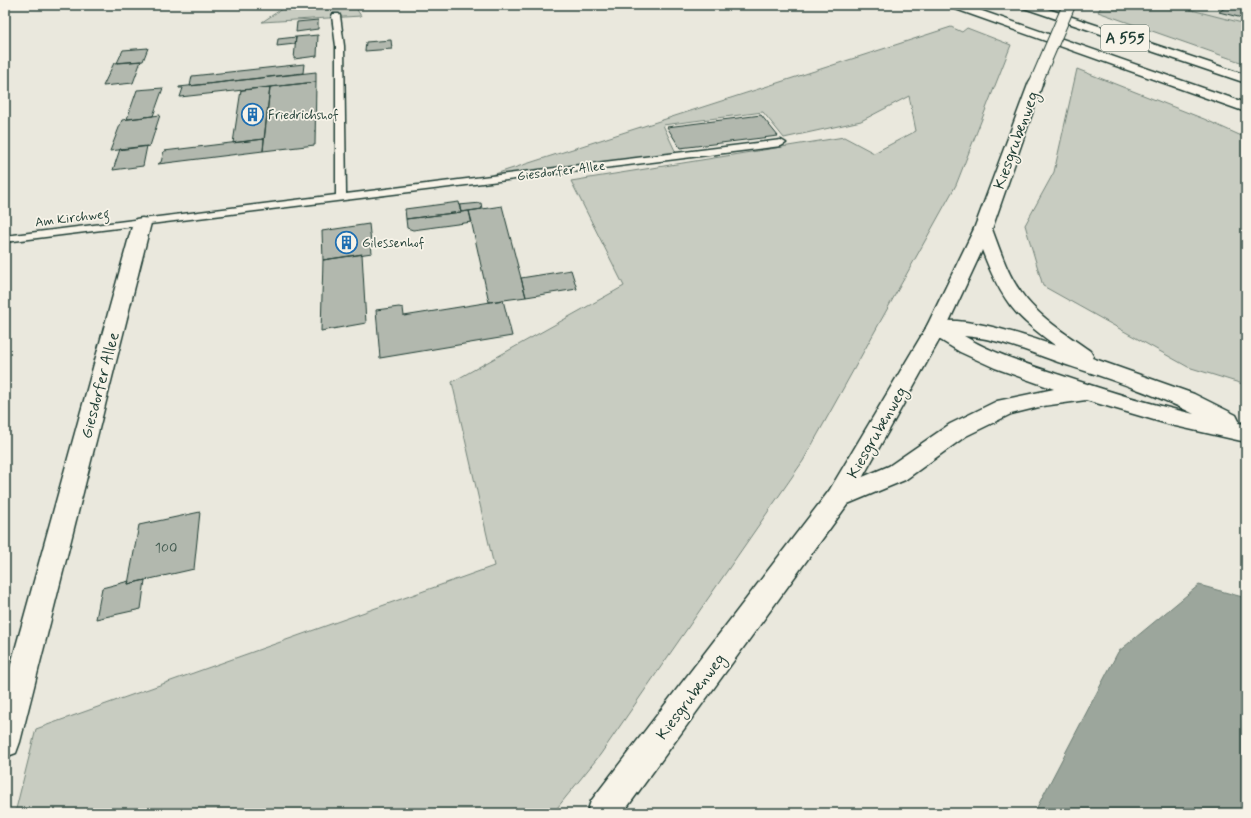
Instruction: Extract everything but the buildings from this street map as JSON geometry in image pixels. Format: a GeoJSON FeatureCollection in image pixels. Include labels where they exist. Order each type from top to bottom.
{"type":"FeatureCollection","features":[{"type":"Feature","properties":{"kind":"main road","name":"A 555"},"geometry":{"type":"LineString","coordinates":[[954,5],[1246,108]]}},
{"type":"Feature","properties":{"kind":"main road","name":"A 555"},"geometry":{"type":"LineString","coordinates":[[1025,5],[1246,79]]}},
{"type":"Feature","properties":{"kind":"main road","name":"Kiesgrubenweg"},"geometry":{"type":"LineString","coordinates":[[603,813],[838,498],[936,328],[983,229],[1036,82],[1069,5]]}},
{"type":"Feature","properties":{"kind":"main road"},"geometry":{"type":"LineString","coordinates":[[1122,65],[1246,118]]}},
{"type":"Feature","properties":{"kind":"main road","name":"Giesdorfer Allee"},"geometry":{"type":"LineString","coordinates":[[5,742],[142,223]]}},
{"type":"Feature","properties":{"kind":"main road"},"geometry":{"type":"LineString","coordinates":[[983,229],[1000,272],[1017,301],[1051,333],[1099,368]]}},
{"type":"Feature","properties":{"kind":"main road"},"geometry":{"type":"LineString","coordinates":[[936,328],[975,330],[1012,339],[1099,368],[1186,400],[1246,429]]}},
{"type":"Feature","properties":{"kind":"main road"},"geometry":{"type":"LineString","coordinates":[[936,328],[967,347],[1002,363],[1087,392],[1171,417],[1246,433]]}},
{"type":"Feature","properties":{"kind":"main road"},"geometry":{"type":"LineString","coordinates":[[838,498],[897,473],[958,430],[1005,407],[1043,398],[1087,392]]}},
{"type":"Feature","properties":{"kind":"lane"},"geometry":{"type":"LineString","coordinates":[[336,16],[340,46],[341,197]]}},
{"type":"Feature","properties":{"kind":"lane","name":"Giesdorfer Allee"},"geometry":{"type":"LineString","coordinates":[[142,223],[781,143]]}},
{"type":"Feature","properties":{"kind":"lane","name":"Am Kirchweg"},"geometry":{"type":"LineString","coordinates":[[5,239],[142,223]]}},
{"type":"Feature","properties":{"kind":"shaded area"},"geometry":{"type":"Polygon","coordinates":[[[288,5],[354,5],[361,16],[262,22],[288,5]]]}},
{"type":"Feature","properties":{"kind":"shaded area"},"geometry":{"type":"Polygon","coordinates":[[[1102,5],[1172,5],[1246,24],[1246,64],[1098,12],[1102,5]]]}},
{"type":"Feature","properties":{"kind":"shaded area"},"geometry":{"type":"Polygon","coordinates":[[[1172,5],[1246,5],[1246,24],[1172,5]]]}},
{"type":"Feature","properties":{"kind":"shaded area"},"geometry":{"type":"Polygon","coordinates":[[[951,27],[962,32],[967,28],[1011,45],[956,185],[803,461],[600,755],[553,813],[15,813],[36,729],[494,566],[452,382],[624,286],[571,181],[844,137],[874,153],[916,131],[909,96],[861,121],[784,138],[763,112],[663,125],[677,155],[464,184],[951,27]]]}},
{"type":"Feature","properties":{"kind":"shaded area"},"geometry":{"type":"Polygon","coordinates":[[[1077,69],[1204,119],[1246,138],[1246,385],[1188,367],[1043,286],[1025,225],[1054,172],[1077,69]]]}},
{"type":"Feature","properties":{"kind":"shaded area"},"geometry":{"type":"Polygon","coordinates":[[[1199,585],[1246,598],[1246,813],[1034,813],[1118,652],[1199,585]]]}},
{"type":"Feature","properties":{"kind":"place","name":"Friedrichshof"},"geometry":{"type":"Point","coordinates":[252,114]}},
{"type":"Feature","properties":{"kind":"place","name":"Gilessenhof"},"geometry":{"type":"Point","coordinates":[347,242]}}]}
